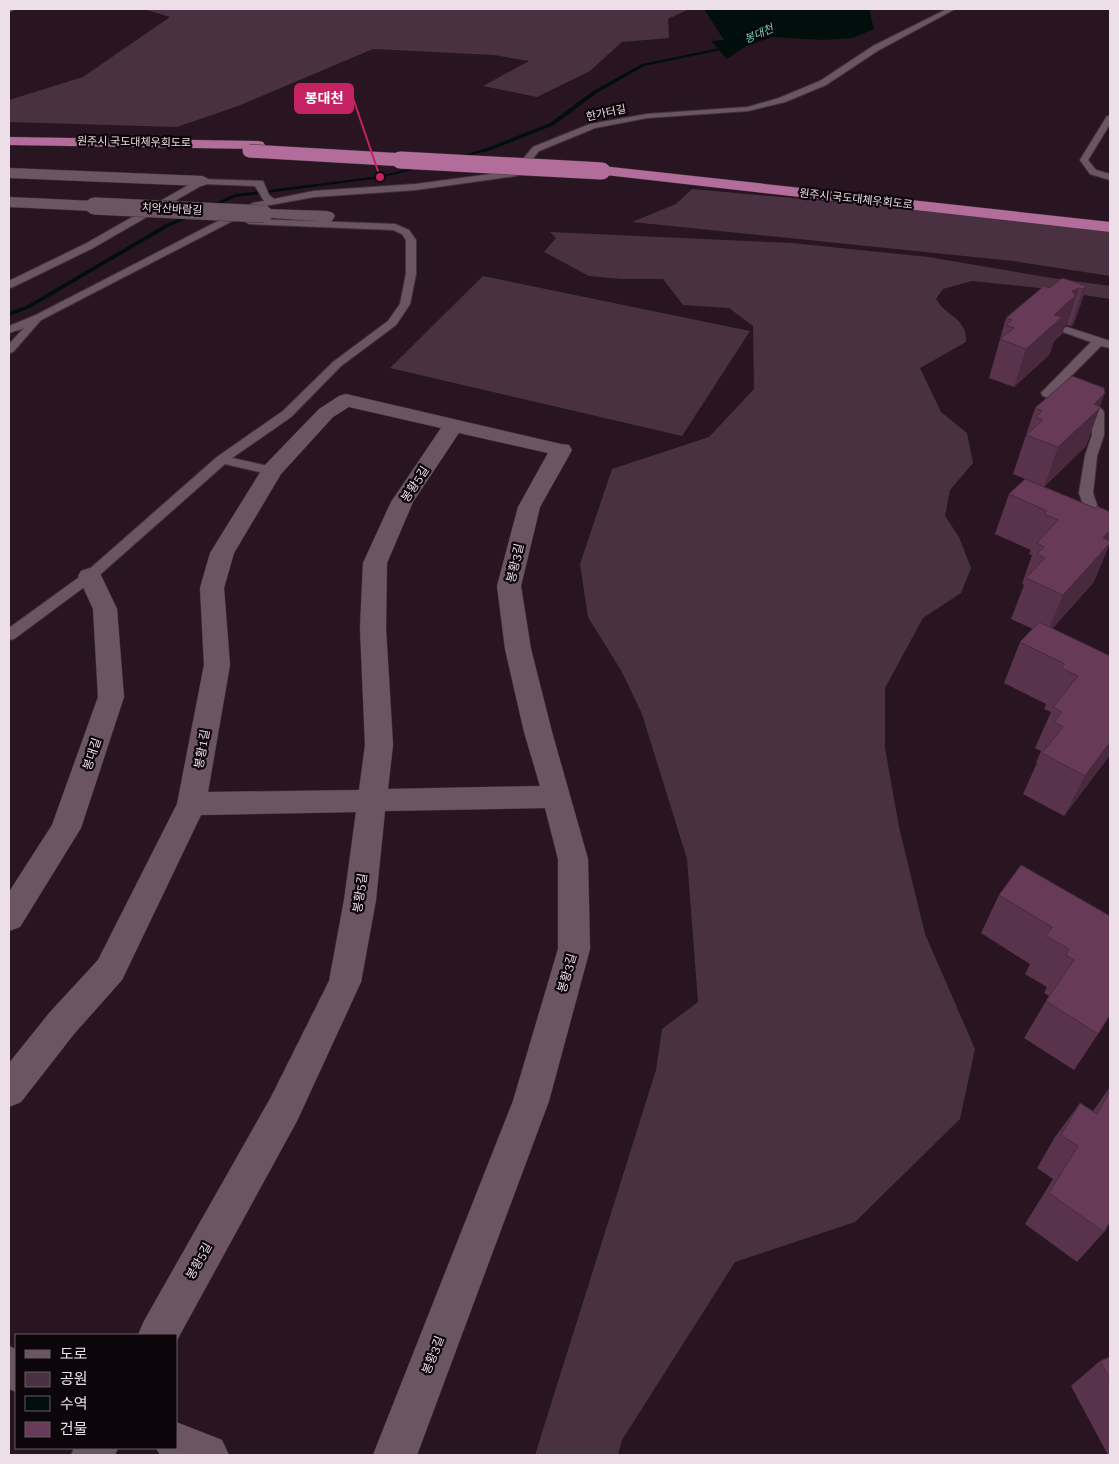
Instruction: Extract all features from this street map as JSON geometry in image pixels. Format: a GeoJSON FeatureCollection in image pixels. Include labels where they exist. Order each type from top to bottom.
{"type":"FeatureCollection","features":[{"type":"Feature","properties":{"kind":"highway","name":"원주시 국도대체우회도로"},"geometry":{"type":"LineString","coordinates":[[9,140],[254,148]]}},
{"type":"Feature","properties":{"kind":"highway","name":"원주시 국도대체우회도로"},"geometry":{"type":"LineString","coordinates":[[9,148],[254,148]]}},
{"type":"Feature","properties":{"kind":"highway"},"geometry":{"type":"LineString","coordinates":[[254,148],[604,167]]}},
{"type":"Feature","properties":{"kind":"highway","name":"원주시 국도대체우회도로"},"geometry":{"type":"LineString","coordinates":[[604,167],[1110,216]]}},
{"type":"Feature","properties":{"kind":"highway","name":"원주시 국도대체우회도로"},"geometry":{"type":"LineString","coordinates":[[604,167],[1110,227]]}},
{"type":"Feature","properties":{"kind":"street"},"geometry":{"type":"LineString","coordinates":[[9,173],[202,181]]}},
{"type":"Feature","properties":{"kind":"street","name":"치악산바람길"},"geometry":{"type":"LineString","coordinates":[[9,202],[94,206],[261,205],[327,216],[322,224]]}},
{"type":"Feature","properties":{"kind":"street","name":"봉황1길"},"geometry":{"type":"LineString","coordinates":[[9,1090],[62,1023],[110,970],[192,804],[217,665],[212,588],[222,553],[272,471],[326,413],[346,400],[454,426]]}},
{"type":"Feature","properties":{"kind":"street","name":"봉황3길"},"geometry":{"type":"LineString","coordinates":[[395,1455],[531,1101],[574,949],[573,859],[538,732],[518,650],[509,586],[529,507],[561,450],[454,426]]}},
{"type":"Feature","properties":{"kind":"street","name":"봉황5길"},"geometry":{"type":"LineString","coordinates":[[159,1334],[284,1109],[345,982],[360,900],[378,745],[373,628],[375,563],[402,502],[454,426]]}},
{"type":"Feature","properties":{"kind":"street","name":"봉대길"},"geometry":{"type":"LineString","coordinates":[[9,918],[66,828],[111,696],[104,609],[90,576]]}},
{"type":"Feature","properties":{"kind":"street"},"geometry":{"type":"LineString","coordinates":[[192,804],[557,797]]}},
{"type":"Feature","properties":{"kind":"street"},"geometry":{"type":"LineString","coordinates":[[178,1444],[207,1455]]}},
{"type":"Feature","properties":{"kind":"lane","name":"한가터길"},"geometry":{"type":"LineString","coordinates":[[40,317],[261,205],[314,194],[416,187],[516,173],[536,149],[593,126],[647,116],[748,109],[782,100],[823,83],[876,48],[952,9]]}},
{"type":"Feature","properties":{"kind":"lane"},"geometry":{"type":"LineString","coordinates":[[1110,118],[1084,160],[1093,172],[1110,177]]}},
{"type":"Feature","properties":{"kind":"lane"},"geometry":{"type":"LineString","coordinates":[[9,285],[89,246],[202,181],[260,183],[261,205]]}},
{"type":"Feature","properties":{"kind":"lane"},"geometry":{"type":"LineString","coordinates":[[9,635],[90,576],[222,460],[287,414],[337,364],[392,323],[405,304],[411,274],[411,240],[406,232],[396,227],[322,224]]}},
{"type":"Feature","properties":{"kind":"lane"},"geometry":{"type":"LineString","coordinates":[[9,330],[40,317]]}},
{"type":"Feature","properties":{"kind":"lane"},"geometry":{"type":"LineString","coordinates":[[9,350],[40,317]]}},
{"type":"Feature","properties":{"kind":"lane"},"geometry":{"type":"LineString","coordinates":[[1067,330],[1105,343]]}},
{"type":"Feature","properties":{"kind":"lane"},"geometry":{"type":"LineString","coordinates":[[1105,343],[1046,393],[1098,412],[1098,435],[1091,456],[1086,492],[1095,518],[1110,534]]}},
{"type":"Feature","properties":{"kind":"lane"},"geometry":{"type":"LineString","coordinates":[[1098,421],[1110,427]]}},
{"type":"Feature","properties":{"kind":"lane"},"geometry":{"type":"LineString","coordinates":[[222,460],[272,471]]}},
{"type":"Feature","properties":{"kind":"green space"},"geometry":{"type":"Polygon","coordinates":[[[144,9],[689,9],[668,19],[669,38],[622,42],[590,71],[537,97],[483,86],[529,61],[494,55],[373,49],[238,106],[177,127],[9,122],[9,100],[83,77],[170,17],[144,9]]]}},
{"type":"Feature","properties":{"kind":"green space"},"geometry":{"type":"Polygon","coordinates":[[[692,189],[960,213],[1110,231],[1110,276],[1013,261],[632,222],[676,204],[692,189]]]}},
{"type":"Feature","properties":{"kind":"green space"},"geometry":{"type":"Polygon","coordinates":[[[550,232],[792,243],[928,257],[1110,286],[1110,299],[1039,288],[972,281],[943,289],[936,299],[945,310],[960,322],[966,342],[920,368],[941,412],[967,433],[973,463],[950,490],[945,516],[959,537],[971,568],[961,593],[923,618],[885,688],[885,748],[899,827],[925,934],[975,1049],[960,1119],[855,1222],[735,1262],[622,1440],[618,1455],[535,1455],[656,1070],[662,1029],[698,1002],[687,859],[642,714],[622,672],[588,617],[580,564],[612,469],[709,437],[754,389],[753,326],[729,308],[683,305],[663,279],[621,279],[589,276],[544,252],[556,238],[550,232]]]}},
{"type":"Feature","properties":{"kind":"green space"},"geometry":{"type":"Polygon","coordinates":[[[483,276],[750,331],[682,436],[390,368],[483,276]]]}},
{"type":"Feature","properties":{"kind":"water"},"geometry":{"type":"Polygon","coordinates":[[[704,9],[869,9],[874,29],[853,38],[824,40],[772,37],[746,46],[727,59],[711,41],[724,40],[704,9]]]}},
{"type":"Feature","properties":{"kind":"building"},"geometry":{"type":"Polygon","coordinates":[[[1062,278],[1087,286],[1083,289],[1079,288],[1072,291],[1075,296],[1054,315],[1062,317],[1026,349],[1000,339],[1014,328],[1006,325],[1012,320],[1006,318],[1044,286],[1050,288],[1062,278]]]}},
{"type":"Feature","properties":{"kind":"building"},"geometry":{"type":"Polygon","coordinates":[[[1072,376],[1104,388],[1105,393],[1094,404],[1101,407],[1058,447],[1026,435],[1043,420],[1036,417],[1042,411],[1035,408],[1072,376]]]}},
{"type":"Feature","properties":{"kind":"building"},"geometry":{"type":"Polygon","coordinates":[[[1025,479],[1095,508],[1097,506],[1110,512],[1110,530],[1103,538],[1110,541],[1110,543],[1063,595],[1026,578],[1045,558],[1037,554],[1044,547],[1037,543],[1058,520],[1044,514],[1047,511],[1009,494],[1025,479]]]}},
{"type":"Feature","properties":{"kind":"building"},"geometry":{"type":"Polygon","coordinates":[[[1039,622],[1110,656],[1110,742],[1085,776],[1042,753],[1063,727],[1054,722],[1062,712],[1053,707],[1078,676],[1061,668],[1065,664],[1020,642],[1039,622]]]}},
{"type":"Feature","properties":{"kind":"building"},"geometry":{"type":"Polygon","coordinates":[[[1021,865],[1110,916],[1110,1015],[1098,1034],[1046,1001],[1074,960],[1066,955],[1069,949],[1046,936],[1052,927],[999,895],[1021,865]]]}},
{"type":"Feature","properties":{"kind":"building"},"geometry":{"type":"Polygon","coordinates":[[[1110,1091],[1110,1222],[1104,1232],[1049,1193],[1078,1146],[1061,1135],[1080,1103],[1097,1114],[1110,1091]]]}},
{"type":"Feature","properties":{"kind":"building"},"geometry":{"type":"Polygon","coordinates":[[[1110,1357],[1110,1379],[1100,1361],[1110,1357]]]}},
{"type":"Feature","properties":{"kind":"waterway","name":"봉대천"},"geometry":{"type":"LineString","coordinates":[[456,158],[489,149],[552,124],[595,92],[643,65],[730,47]]}},
{"type":"Feature","properties":{"kind":"waterway","name":"봉대천"},"geometry":{"type":"LineString","coordinates":[[209,207],[235,196],[380,177],[422,166]]}},
{"type":"Feature","properties":{"kind":"waterway","name":"봉대천"},"geometry":{"type":"LineString","coordinates":[[9,314],[28,307],[168,225],[193,215]]}},
{"type":"Feature","properties":{"kind":"place","name":"봉대천"},"geometry":{"type":"Point","coordinates":[380,177]}}]}
